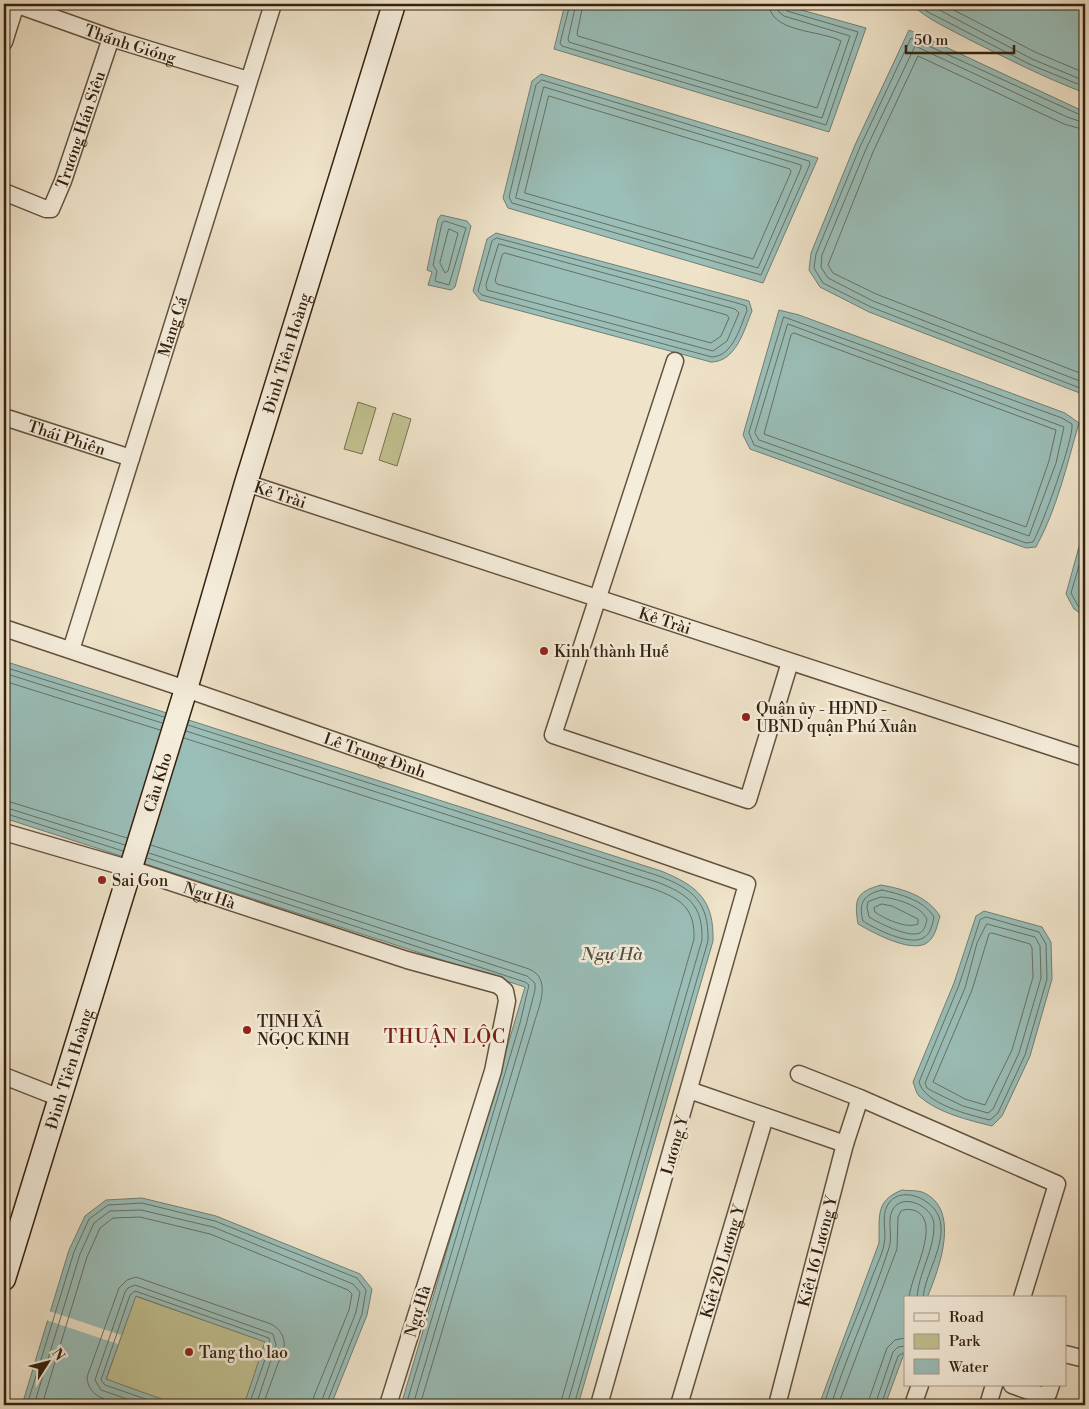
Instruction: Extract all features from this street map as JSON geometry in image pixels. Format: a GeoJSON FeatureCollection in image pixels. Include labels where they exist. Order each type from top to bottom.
{"type":"FeatureCollection","features":[{"type":"Feature","properties":{"kind":"main road","name":"Đinh Tiên Hoàng"},"geometry":{"type":"LineString","coordinates":[[184,697],[246,482],[394,4]]}},
{"type":"Feature","properties":{"kind":"main road","name":"Cầu Kho"},"geometry":{"type":"LineString","coordinates":[[132,864],[184,697]]}},
{"type":"Feature","properties":{"kind":"main road","name":"Đinh Tiên Hoàng"},"geometry":{"type":"LineString","coordinates":[[4,1279],[132,864]]}},
{"type":"Feature","properties":{"kind":"street","name":"Thánh Gióng"},"geometry":{"type":"LineString","coordinates":[[15,4],[111,38],[248,80]]}},
{"type":"Feature","properties":{"kind":"street"},"geometry":{"type":"LineString","coordinates":[[4,42],[15,4]]}},
{"type":"Feature","properties":{"kind":"street","name":"Mang Cá"},"geometry":{"type":"LineString","coordinates":[[71,650],[273,4]]}},
{"type":"Feature","properties":{"kind":"street","name":"Trương Hán Siêu"},"geometry":{"type":"LineString","coordinates":[[4,192],[50,210],[57,197],[111,38]]}},
{"type":"Feature","properties":{"kind":"street"},"geometry":{"type":"LineString","coordinates":[[675,361],[553,735],[748,800],[790,662]]}},
{"type":"Feature","properties":{"kind":"street","name":"Thái Phiên"},"geometry":{"type":"LineString","coordinates":[[4,417],[130,458]]}},
{"type":"Feature","properties":{"kind":"street","name":"Kẻ Trài"},"geometry":{"type":"LineString","coordinates":[[246,482],[1085,758]]}},
{"type":"Feature","properties":{"kind":"street","name":"Lê Trung Đình"},"geometry":{"type":"LineString","coordinates":[[4,628],[71,650],[184,697],[747,884]]}},
{"type":"Feature","properties":{"kind":"street"},"geometry":{"type":"LineString","coordinates":[[4,832],[132,864]]}},
{"type":"Feature","properties":{"kind":"street","name":"Ngự Hà"},"geometry":{"type":"LineString","coordinates":[[132,864],[407,960],[498,985],[505,991],[507,1000],[492,1071],[388,1405]]}},
{"type":"Feature","properties":{"kind":"street","name":"Lương Y"},"geometry":{"type":"LineString","coordinates":[[599,1405],[747,884]]}},
{"type":"Feature","properties":{"kind":"street"},"geometry":{"type":"LineString","coordinates":[[799,1074],[860,1098],[1057,1184],[1023,1296]]}},
{"type":"Feature","properties":{"kind":"street"},"geometry":{"type":"LineString","coordinates":[[4,1076],[60,1098]]}},
{"type":"Feature","properties":{"kind":"street"},"geometry":{"type":"LineString","coordinates":[[689,1090],[846,1144]]}},
{"type":"Feature","properties":{"kind":"street","name":"Kiệt 16 Lương Y"},"geometry":{"type":"LineString","coordinates":[[777,1405],[846,1144],[860,1098]]}},
{"type":"Feature","properties":{"kind":"street","name":"Kiệt 20 Lương Y"},"geometry":{"type":"LineString","coordinates":[[679,1405],[765,1117]]}},
{"type":"Feature","properties":{"kind":"street"},"geometry":{"type":"LineString","coordinates":[[1066,1354],[1085,1360]]}},
{"type":"Feature","properties":{"kind":"street"},"geometry":{"type":"LineString","coordinates":[[913,1405],[920,1386]]}},
{"type":"Feature","properties":{"kind":"street"},"geometry":{"type":"LineString","coordinates":[[991,1404],[994,1386]]}},
{"type":"Feature","properties":{"kind":"street"},"geometry":{"type":"LineString","coordinates":[[1015,1386],[1043,1396],[1048,1394],[1051,1386]]}},
{"type":"Feature","properties":{"kind":"green space"},"geometry":{"type":"Polygon","coordinates":[[[358,402],[376,408],[362,454],[344,449],[358,402]]]}},
{"type":"Feature","properties":{"kind":"green space"},"geometry":{"type":"Polygon","coordinates":[[[393,413],[411,419],[397,466],[379,460],[393,413]]]}},
{"type":"Feature","properties":{"kind":"green space"},"geometry":{"type":"Polygon","coordinates":[[[135,1296],[266,1342],[244,1405],[178,1405],[106,1380],[135,1296]]]}},
{"type":"Feature","properties":{"kind":"water"},"geometry":{"type":"Polygon","coordinates":[[[565,4],[780,4],[866,28],[829,132],[554,49],[565,4]]]}},
{"type":"Feature","properties":{"kind":"water"},"geometry":{"type":"Polygon","coordinates":[[[911,4],[1085,4],[1085,93],[1041,75],[970,40],[932,20],[911,4]]]}},
{"type":"Feature","properties":{"kind":"water"},"geometry":{"type":"Polygon","coordinates":[[[909,30],[1085,112],[1085,395],[869,312],[820,287],[809,270],[811,253],[855,145],[909,30]]]}},
{"type":"Feature","properties":{"kind":"water"},"geometry":{"type":"Polygon","coordinates":[[[541,74],[818,158],[763,283],[508,208],[503,198],[532,81],[541,74]]]}},
{"type":"Feature","properties":{"kind":"water"},"geometry":{"type":"Polygon","coordinates":[[[441,215],[467,221],[471,226],[455,287],[451,290],[428,285],[432,272],[427,270],[438,219],[441,215]]]}},
{"type":"Feature","properties":{"kind":"water"},"geometry":{"type":"Polygon","coordinates":[[[496,233],[749,301],[752,311],[738,344],[733,351],[720,361],[711,362],[480,300],[473,291],[487,239],[496,233]]]}},
{"type":"Feature","properties":{"kind":"water"},"geometry":{"type":"Polygon","coordinates":[[[779,310],[799,315],[1065,413],[1079,423],[1056,502],[1036,547],[1026,548],[750,449],[743,435],[779,310]]]}},
{"type":"Feature","properties":{"kind":"water"},"geometry":{"type":"Polygon","coordinates":[[[1085,525],[1085,616],[1074,609],[1066,594],[1085,525]]]}},
{"type":"Feature","properties":{"kind":"water","name":"Ngự Hà"},"geometry":{"type":"Polygon","coordinates":[[[4,661],[661,871],[685,882],[701,896],[711,915],[713,941],[578,1405],[401,1405],[525,987],[4,818],[4,661]]]}},
{"type":"Feature","properties":{"kind":"water"},"geometry":{"type":"Polygon","coordinates":[[[881,885],[914,894],[935,909],[940,916],[935,932],[928,942],[918,946],[900,943],[858,924],[856,908],[859,898],[866,891],[881,885]]]}},
{"type":"Feature","properties":{"kind":"water"},"geometry":{"type":"Polygon","coordinates":[[[984,911],[1042,927],[1051,942],[1052,979],[1030,1056],[1002,1116],[992,1126],[954,1115],[935,1107],[919,1096],[913,1082],[954,983],[976,916],[984,911]]]}},
{"type":"Feature","properties":{"kind":"water"},"geometry":{"type":"Polygon","coordinates":[[[902,1190],[922,1192],[934,1200],[941,1211],[944,1225],[944,1240],[932,1286],[928,1296],[904,1296],[904,1354],[885,1405],[819,1405],[879,1243],[880,1211],[887,1199],[902,1190]]]}},
{"type":"Feature","properties":{"kind":"water"},"geometry":{"type":"Polygon","coordinates":[[[142,1198],[216,1216],[360,1274],[372,1289],[367,1315],[331,1405],[244,1405],[265,1342],[136,1296],[106,1379],[178,1405],[22,1405],[69,1250],[85,1216],[106,1200],[142,1198]]]}},
{"type":"Feature","properties":{"kind":"pier"},"geometry":{"type":"Polygon","coordinates":[[[49,1311],[121,1335],[118,1344],[46,1320],[49,1311]]]}},
{"type":"Feature","properties":{"kind":"place","name":"Kinh thành Huế"},"geometry":{"type":"Point","coordinates":[544,651]}},
{"type":"Feature","properties":{"kind":"place","name":"Quận ủy - HĐND - UBND quận Phú Xuân"},"geometry":{"type":"Point","coordinates":[746,717]}},
{"type":"Feature","properties":{"kind":"place","name":"Sai Gon"},"geometry":{"type":"Point","coordinates":[102,880]}},
{"type":"Feature","properties":{"kind":"place","name":"TỊNH XÃ NGỌC KINH"},"geometry":{"type":"Point","coordinates":[247,1030]}},
{"type":"Feature","properties":{"kind":"place","name":"Tang tho lao"},"geometry":{"type":"Point","coordinates":[189,1352]}},
{"type":"Feature","properties":{"kind":"district","name":"THUẬN LỘC"},"geometry":{"type":"Point","coordinates":[445,1036]}}]}
